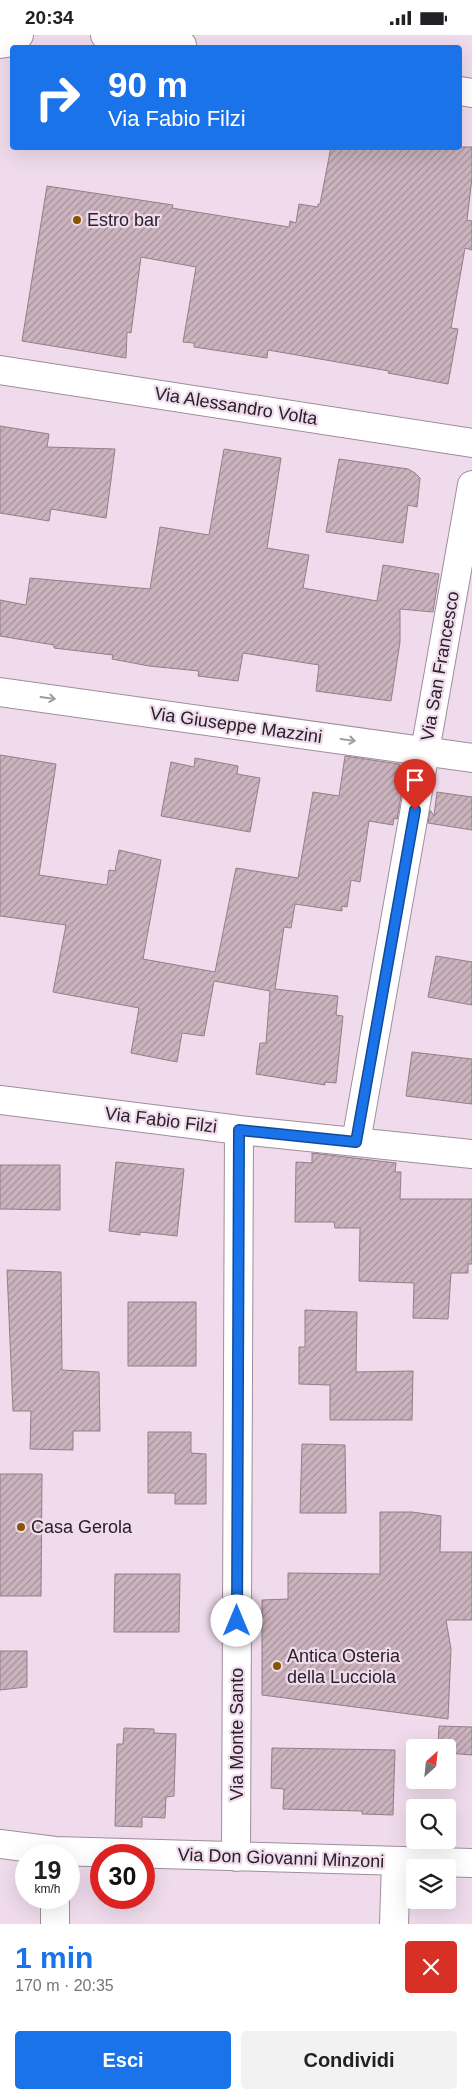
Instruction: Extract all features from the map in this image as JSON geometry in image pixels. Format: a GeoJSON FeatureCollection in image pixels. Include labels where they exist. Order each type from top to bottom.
{"type":"FeatureCollection","features":[{"type":"Feature","properties":{"kind":"street"},"geometry":{"type":"LineString","coordinates":[[0,44],[7,43],[19,35]]}},
{"type":"Feature","properties":{"kind":"street"},"geometry":{"type":"LineString","coordinates":[[105,35],[116,41],[146,45]]}},
{"type":"Feature","properties":{"kind":"street"},"geometry":{"type":"LineString","coordinates":[[146,35],[164,37],[186,45]]}},
{"type":"Feature","properties":{"kind":"street","name":"Via Alessandro Volta"},"geometry":{"type":"LineString","coordinates":[[0,370],[472,443]]}},
{"type":"Feature","properties":{"kind":"street","name":"Via San Francesco"},"geometry":{"type":"LineString","coordinates":[[356,1142],[472,485]]}},
{"type":"Feature","properties":{"kind":"street","name":"Via Giuseppe Mazzini"},"geometry":{"type":"LineString","coordinates":[[0,692],[472,758]]}},
{"type":"Feature","properties":{"kind":"street","name":"Via Fabio Filzi"},"geometry":{"type":"LineString","coordinates":[[0,1100],[239,1130],[472,1154]]}},
{"type":"Feature","properties":{"kind":"street","name":"Via Monte Santo"},"geometry":{"type":"LineString","coordinates":[[236,1857],[239,1130]]}},
{"type":"Feature","properties":{"kind":"street","name":"Via Don Giovanni Minzoni"},"geometry":{"type":"LineString","coordinates":[[0,1844],[15,1846]]}},
{"type":"Feature","properties":{"kind":"street","name":"Via Don Giovanni Minzoni"},"geometry":{"type":"LineString","coordinates":[[80,1854],[472,1863]]}},
{"type":"Feature","properties":{"kind":"street"},"geometry":{"type":"LineString","coordinates":[[394,1924],[396,1862]]}},
{"type":"Feature","properties":{"kind":"street"},"geometry":{"type":"LineString","coordinates":[[55,1909],[56,1924]]}},
{"type":"Feature","properties":{"kind":"building"},"geometry":{"type":"Polygon","coordinates":[[[462,147],[472,147],[472,178],[467,220],[472,221],[472,250],[465,248],[451,328],[458,329],[448,384],[388,373],[389,371],[268,350],[267,358],[194,347],[194,343],[183,342],[196,267],[141,257],[131,333],[127,332],[126,358],[22,341],[47,186],[173,205],[172,208],[289,227],[290,221],[296,223],[299,204],[318,207],[318,204],[320,204],[330,150],[462,150],[462,147]]]}},
{"type":"Feature","properties":{"kind":"building"},"geometry":{"type":"Polygon","coordinates":[[[0,426],[49,434],[47,447],[115,449],[106,518],[51,509],[49,521],[0,513],[0,426]]]}},
{"type":"Feature","properties":{"kind":"building"},"geometry":{"type":"Polygon","coordinates":[[[224,449],[281,458],[267,548],[309,555],[303,588],[377,601],[383,565],[439,574],[433,612],[400,609],[400,642],[391,701],[316,691],[319,665],[243,653],[238,681],[198,676],[199,671],[149,666],[112,659],[113,655],[54,648],[54,645],[0,636],[0,600],[26,605],[30,578],[150,589],[160,527],[209,535],[224,449]]]}},
{"type":"Feature","properties":{"kind":"building"},"geometry":{"type":"Polygon","coordinates":[[[339,459],[408,469],[420,478],[417,507],[408,505],[403,543],[326,532],[339,459]]]}},
{"type":"Feature","properties":{"kind":"building"},"geometry":{"type":"Polygon","coordinates":[[[0,755],[56,764],[39,875],[107,885],[109,870],[115,871],[119,850],[161,860],[143,959],[215,972],[236,868],[298,878],[313,792],[339,796],[345,756],[399,764],[405,774],[397,819],[394,818],[393,825],[369,821],[360,882],[351,880],[347,907],[342,906],[342,911],[295,904],[291,928],[284,927],[275,989],[338,996],[336,1015],[343,1016],[336,1083],[325,1082],[325,1085],[256,1074],[260,1043],[266,1043],[270,991],[214,981],[204,1036],[182,1033],[177,1062],[131,1053],[139,1008],[53,992],[66,925],[0,916],[0,755]]]}},
{"type":"Feature","properties":{"kind":"building"},"geometry":{"type":"Polygon","coordinates":[[[195,758],[238,766],[237,774],[260,778],[250,832],[161,816],[171,762],[194,767],[195,758]]]}},
{"type":"Feature","properties":{"kind":"building"},"geometry":{"type":"Polygon","coordinates":[[[437,792],[472,797],[472,830],[428,823],[430,810],[434,816],[437,792]]]}},
{"type":"Feature","properties":{"kind":"building"},"geometry":{"type":"Polygon","coordinates":[[[436,956],[472,962],[472,1005],[428,997],[436,956]]]}},
{"type":"Feature","properties":{"kind":"building"},"geometry":{"type":"Polygon","coordinates":[[[412,1052],[472,1059],[472,1104],[406,1096],[412,1052]]]}},
{"type":"Feature","properties":{"kind":"building"},"geometry":{"type":"Polygon","coordinates":[[[312,1153],[396,1163],[395,1172],[401,1172],[400,1199],[472,1199],[472,1264],[468,1264],[468,1273],[451,1273],[448,1319],[413,1318],[414,1283],[359,1281],[360,1228],[335,1228],[334,1222],[295,1222],[296,1162],[312,1163],[312,1153]]]}},
{"type":"Feature","properties":{"kind":"building"},"geometry":{"type":"Polygon","coordinates":[[[116,1162],[184,1169],[177,1236],[140,1232],[140,1235],[109,1231],[116,1162]]]}},
{"type":"Feature","properties":{"kind":"building"},"geometry":{"type":"Polygon","coordinates":[[[0,1165],[60,1165],[60,1210],[0,1209],[0,1165]]]}},
{"type":"Feature","properties":{"kind":"building"},"geometry":{"type":"Polygon","coordinates":[[[7,1270],[61,1272],[62,1370],[99,1372],[100,1431],[73,1431],[73,1450],[30,1449],[31,1411],[13,1411],[7,1270]]]}},
{"type":"Feature","properties":{"kind":"building"},"geometry":{"type":"Polygon","coordinates":[[[128,1302],[196,1302],[196,1366],[128,1366],[128,1302]]]}},
{"type":"Feature","properties":{"kind":"building"},"geometry":{"type":"Polygon","coordinates":[[[305,1310],[357,1312],[356,1372],[413,1371],[412,1420],[330,1420],[330,1385],[299,1384],[299,1347],[305,1347],[305,1310]]]}},
{"type":"Feature","properties":{"kind":"building"},"geometry":{"type":"Polygon","coordinates":[[[148,1432],[191,1432],[191,1453],[206,1454],[206,1504],[175,1504],[175,1493],[148,1493],[148,1432]]]}},
{"type":"Feature","properties":{"kind":"building"},"geometry":{"type":"Polygon","coordinates":[[[302,1444],[345,1445],[346,1513],[300,1513],[302,1444]]]}},
{"type":"Feature","properties":{"kind":"building","name":"Casa Gerola"},"geometry":{"type":"Polygon","coordinates":[[[0,1474],[42,1474],[41,1596],[0,1596],[0,1474]]]}},
{"type":"Feature","properties":{"kind":"building"},"geometry":{"type":"Polygon","coordinates":[[[380,1512],[412,1512],[441,1516],[440,1552],[472,1552],[472,1620],[446,1620],[451,1649],[448,1719],[262,1695],[262,1600],[288,1599],[288,1573],[380,1574],[380,1512]]]}},
{"type":"Feature","properties":{"kind":"building"},"geometry":{"type":"Polygon","coordinates":[[[115,1574],[180,1574],[179,1632],[114,1632],[115,1574]]]}},
{"type":"Feature","properties":{"kind":"building"},"geometry":{"type":"Polygon","coordinates":[[[0,1651],[27,1651],[27,1687],[0,1690],[0,1651]]]}},
{"type":"Feature","properties":{"kind":"building"},"geometry":{"type":"Polygon","coordinates":[[[439,1726],[472,1727],[472,1755],[456,1754],[456,1739],[438,1739],[439,1726]]]}},
{"type":"Feature","properties":{"kind":"building"},"geometry":{"type":"Polygon","coordinates":[[[124,1728],[154,1729],[154,1733],[176,1734],[174,1796],[166,1797],[165,1818],[142,1817],[142,1827],[115,1826],[117,1744],[123,1744],[124,1728]]]}},
{"type":"Feature","properties":{"kind":"building"},"geometry":{"type":"Polygon","coordinates":[[[272,1748],[395,1750],[393,1815],[362,1814],[362,1811],[283,1809],[284,1789],[271,1788],[272,1748]]]}},
{"type":"Feature","properties":{"kind":"place","name":"Estro bar"},"geometry":{"type":"Point","coordinates":[77,220]}},
{"type":"Feature","properties":{"kind":"place","name":"Casa Gerola"},"geometry":{"type":"Point","coordinates":[21,1527]}},
{"type":"Feature","properties":{"kind":"place","name":"Antica Osteria della Lucciola"},"geometry":{"type":"Point","coordinates":[277,1666]}},
{"type":"Feature","properties":{"kind":"route"},"geometry":{"type":"LineString","coordinates":[[237,1621],[239,1130],[356,1142],[415,810]]}}]}
